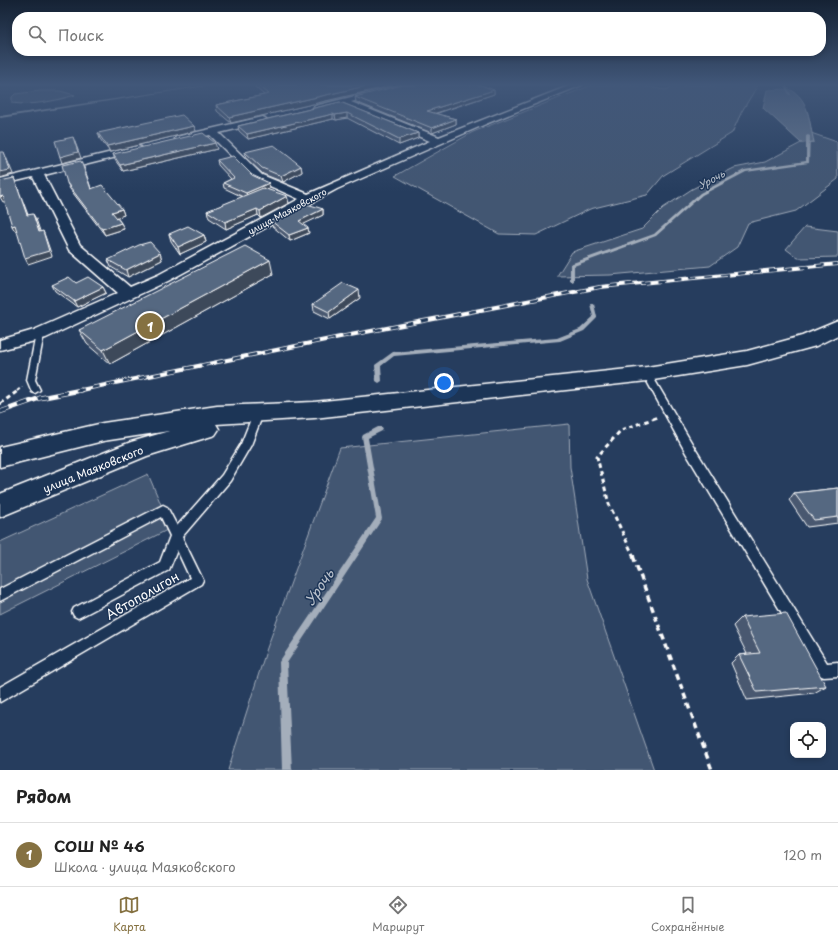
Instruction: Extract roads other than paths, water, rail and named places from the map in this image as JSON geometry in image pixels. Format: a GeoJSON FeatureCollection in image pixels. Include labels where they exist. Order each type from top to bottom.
{"type":"FeatureCollection","features":[{"type":"Feature","properties":{"kind":"main road"},"geometry":{"type":"LineString","coordinates":[[258,414],[314,410],[648,374],[746,358],[809,340],[838,327]]}},
{"type":"Feature","properties":{"kind":"main road","name":"улица Маяковского"},"geometry":{"type":"LineString","coordinates":[[0,457],[103,432],[217,415],[258,414]]}},
{"type":"Feature","properties":{"kind":"main road","name":"улица Маяковского"},"geometry":{"type":"LineString","coordinates":[[0,506],[140,449],[258,414]]}},
{"type":"Feature","properties":{"kind":"street"},"geometry":{"type":"LineString","coordinates":[[166,143],[259,121]]}},
{"type":"Feature","properties":{"kind":"street"},"geometry":{"type":"LineString","coordinates":[[389,121],[439,141]]}},
{"type":"Feature","properties":{"kind":"street","name":"улица Маяковского"},"geometry":{"type":"LineString","coordinates":[[0,346],[40,334],[129,294],[163,278],[308,199],[439,141],[489,121]]}},
{"type":"Feature","properties":{"kind":"street"},"geometry":{"type":"LineString","coordinates":[[212,132],[258,177],[308,199]]}},
{"type":"Feature","properties":{"kind":"street"},"geometry":{"type":"LineString","coordinates":[[0,182],[144,148]]}},
{"type":"Feature","properties":{"kind":"street"},"geometry":{"type":"LineString","coordinates":[[37,173],[74,247],[129,294]]}},
{"type":"Feature","properties":{"kind":"lane"},"geometry":{"type":"LineString","coordinates":[[35,390],[31,380],[40,334]]}},
{"type":"Feature","properties":{"kind":"lane"},"geometry":{"type":"LineString","coordinates":[[648,374],[670,414],[824,670],[838,669]]}},
{"type":"Feature","properties":{"kind":"lane"},"geometry":{"type":"LineString","coordinates":[[78,612],[165,566],[176,535],[226,478],[246,445],[258,414]]}},
{"type":"Feature","properties":{"kind":"lane","name":"Автополигон"},"geometry":{"type":"LineString","coordinates":[[0,595],[163,510],[197,580],[0,695]]}},
{"type":"Feature","properties":{"kind":"waterway","name":"Урочь"},"geometry":{"type":"LineString","coordinates":[[572,281],[572,265],[655,235],[701,194],[745,171],[808,162],[808,136]]}},
{"type":"Feature","properties":{"kind":"waterway","name":"Урочь"},"geometry":{"type":"LineString","coordinates":[[379,381],[378,365],[393,354],[558,340],[582,330],[595,317],[592,304]]}},
{"type":"Feature","properties":{"kind":"waterway","name":"Урочь"},"geometry":{"type":"LineString","coordinates":[[287,770],[283,662],[379,519],[365,437],[380,429]]}},
{"type":"Feature","properties":{"kind":"railway"},"geometry":{"type":"LineString","coordinates":[[79,390],[340,337],[600,287],[838,264]]}},
{"type":"Feature","properties":{"kind":"railway"},"geometry":{"type":"LineString","coordinates":[[0,412],[40,398],[79,390]]}},
{"type":"Feature","properties":{"kind":"place","name":"СОШ № 46"},"geometry":{"type":"Point","coordinates":[150,326]}}]}
